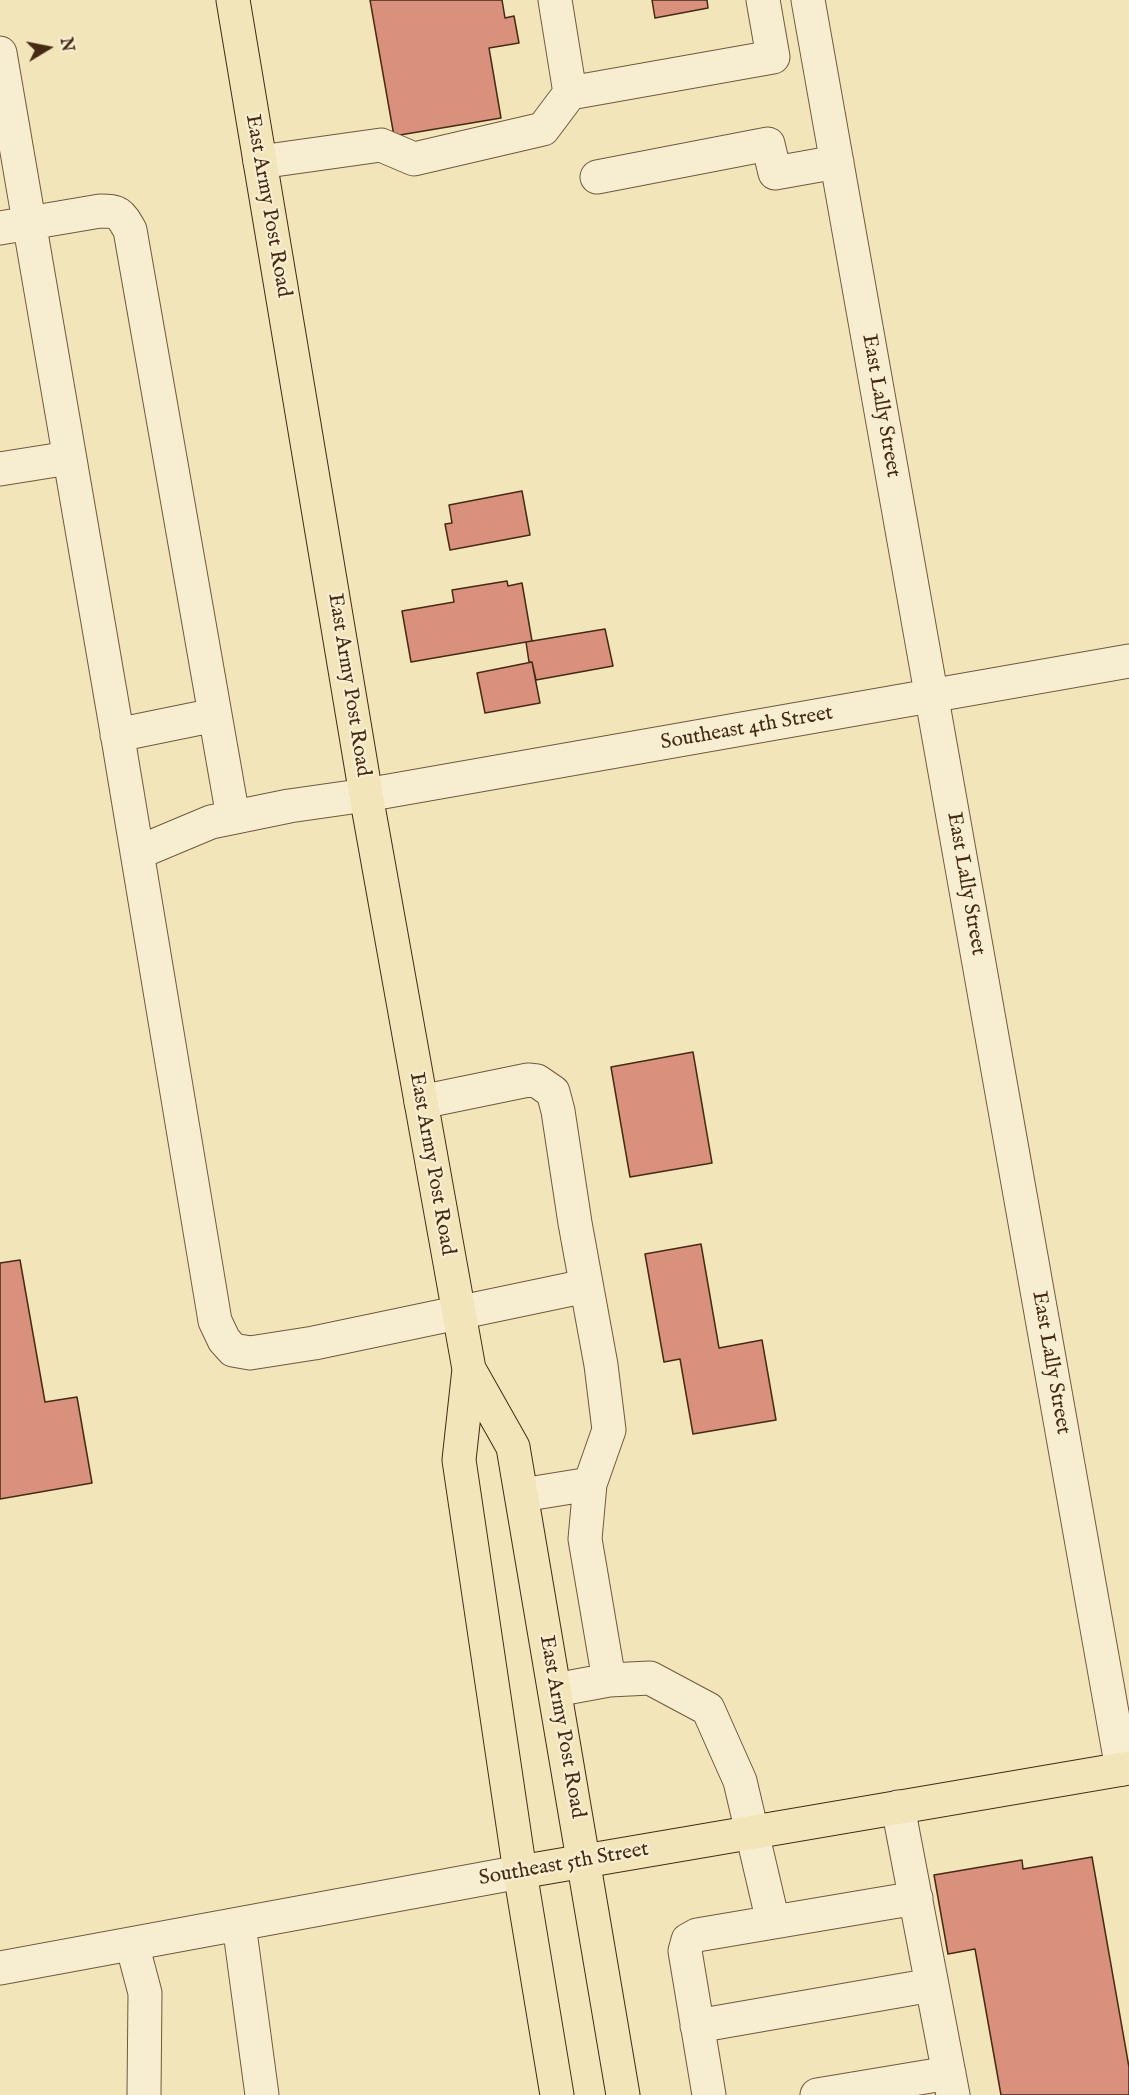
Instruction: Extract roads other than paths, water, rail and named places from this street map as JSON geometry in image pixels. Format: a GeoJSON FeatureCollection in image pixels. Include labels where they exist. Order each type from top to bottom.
{"type":"FeatureCollection","features":[{"type":"Feature","properties":{"kind":"main road","name":"East Army Post Road"},"geometry":{"type":"LineString","coordinates":[[233,0],[366,795],[469,1369],[459,1460],[520,1872],[557,2095]]}},
{"type":"Feature","properties":{"kind":"main road","name":"East Army Post Road"},"geometry":{"type":"LineString","coordinates":[[469,1369],[513,1447],[623,2095]]}},
{"type":"Feature","properties":{"kind":"main road","name":"Southeast 5th Street"},"geometry":{"type":"LineString","coordinates":[[520,1872],[1125,1768]]}},
{"type":"Feature","properties":{"kind":"street"},"geometry":{"type":"LineString","coordinates":[[555,0],[570,93]]}},
{"type":"Feature","properties":{"kind":"street"},"geometry":{"type":"LineString","coordinates":[[260,162],[381,145],[414,159],[543,129],[570,93],[773,57],[764,0]]}},
{"type":"Feature","properties":{"kind":"street","name":"East Lally Street"},"geometry":{"type":"LineString","coordinates":[[808,0],[1125,1768]]}},
{"type":"Feature","properties":{"kind":"street"},"geometry":{"type":"LineString","coordinates":[[0,53],[14,225],[69,458],[215,1321],[224,1340],[233,1350],[250,1353],[314,1343],[586,1286]]}},
{"type":"Feature","properties":{"kind":"street"},"geometry":{"type":"LineString","coordinates":[[597,177],[768,144],[775,173],[837,162]]}},
{"type":"Feature","properties":{"kind":"street"},"geometry":{"type":"LineString","coordinates":[[14,225],[100,211],[116,211],[130,230],[233,818]]}},
{"type":"Feature","properties":{"kind":"street"},"geometry":{"type":"LineString","coordinates":[[0,469],[69,458]]}},
{"type":"Feature","properties":{"kind":"street","name":"Southeast 4th Street"},"geometry":{"type":"LineString","coordinates":[[137,853],[211,822],[289,806],[366,795],[1129,661]]}},
{"type":"Feature","properties":{"kind":"street"},"geometry":{"type":"LineString","coordinates":[[117,735],[215,715]]}},
{"type":"Feature","properties":{"kind":"street"},"geometry":{"type":"LineString","coordinates":[[421,1101],[528,1080],[537,1081],[553,1092],[558,1111],[574,1223],[601,1365],[609,1430],[590,1484],[585,1539],[609,1680]]}},
{"type":"Feature","properties":{"kind":"street"},"geometry":{"type":"LineString","coordinates":[[522,1495],[590,1484]]}},
{"type":"Feature","properties":{"kind":"street"},"geometry":{"type":"LineString","coordinates":[[555,1690],[609,1680],[650,1678],[708,1709],[740,1781],[773,1922]]}},
{"type":"Feature","properties":{"kind":"street"},"geometry":{"type":"LineString","coordinates":[[817,2095],[951,2084],[898,1807]]}},
{"type":"Feature","properties":{"kind":"street","name":"Southeast 5th Street"},"geometry":{"type":"LineString","coordinates":[[0,1968],[520,1872]]}},
{"type":"Feature","properties":{"kind":"street"},"geometry":{"type":"LineString","coordinates":[[709,2095],[685,1952],[688,1940],[697,1935],[916,1898]]}},
{"type":"Feature","properties":{"kind":"street"},"geometry":{"type":"LineString","coordinates":[[239,1924],[262,2095]]}},
{"type":"Feature","properties":{"kind":"street"},"geometry":{"type":"LineString","coordinates":[[132,1944],[146,1993],[144,2095]]}},
{"type":"Feature","properties":{"kind":"street"},"geometry":{"type":"LineString","coordinates":[[697,2026],[932,1985]]}}]}
